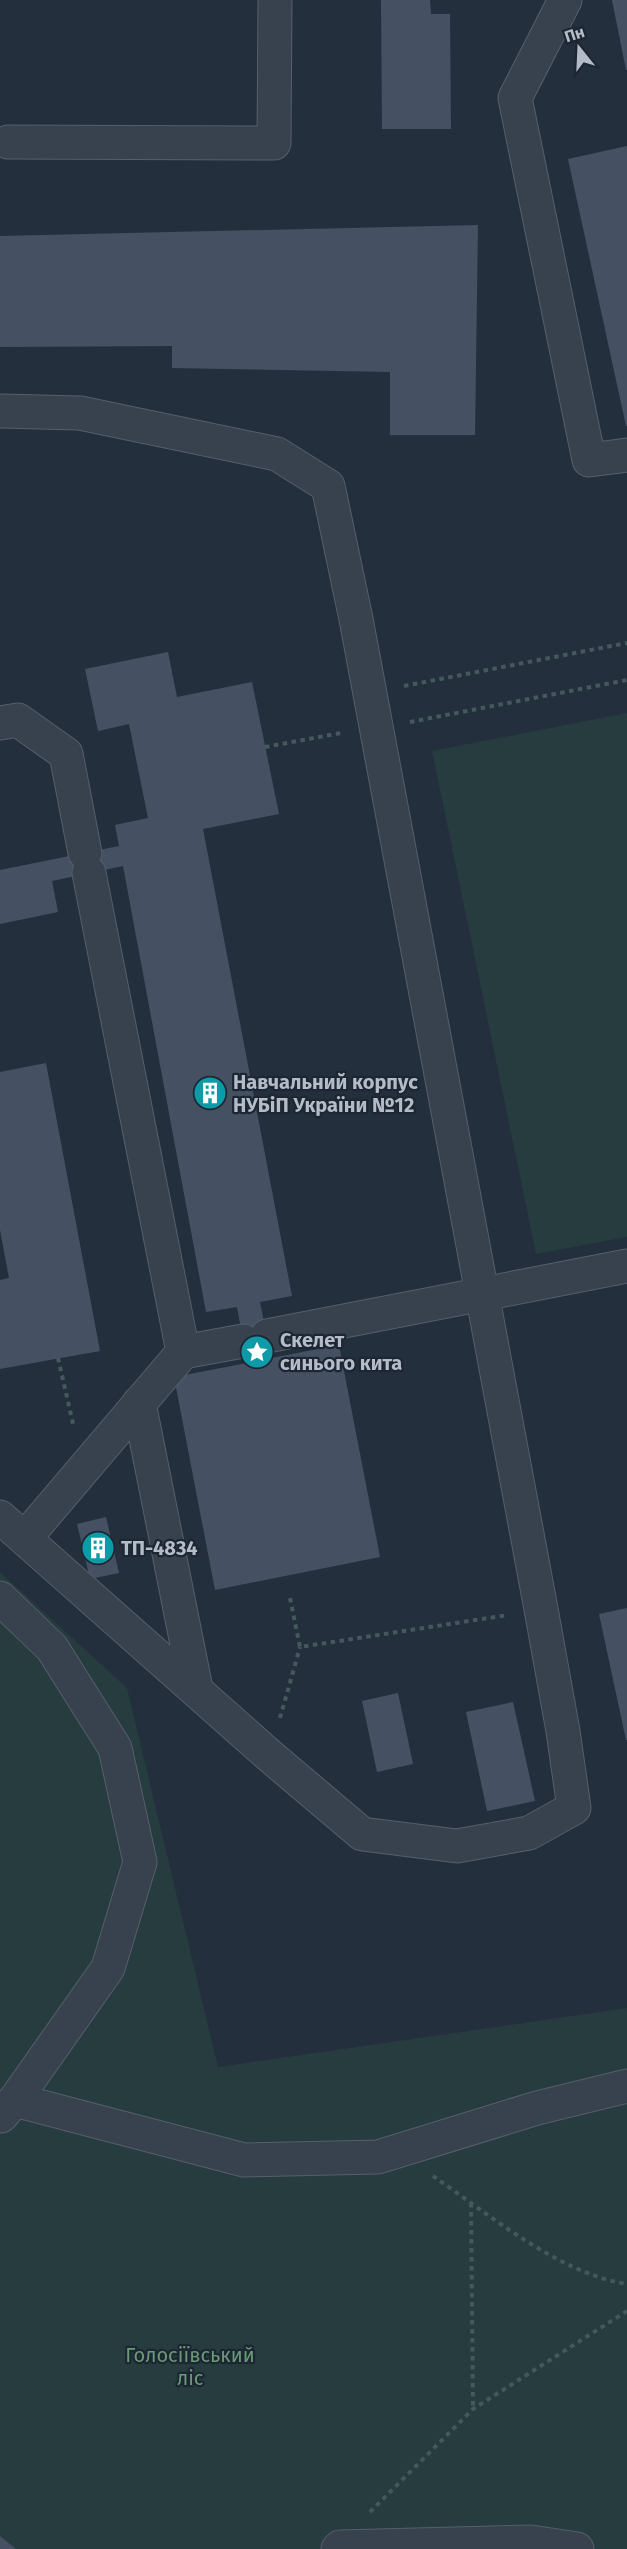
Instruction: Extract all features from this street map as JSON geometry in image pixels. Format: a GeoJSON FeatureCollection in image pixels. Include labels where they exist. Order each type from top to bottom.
{"type":"FeatureCollection","features":[{"type":"Feature","properties":{"kind":"street"},"geometry":{"type":"LineString","coordinates":[[8,142],[274,144],[276,0]]}},
{"type":"Feature","properties":{"kind":"street"},"geometry":{"type":"LineString","coordinates":[[568,1],[515,98],[589,460],[627,455]]}},
{"type":"Feature","properties":{"kind":"street"},"geometry":{"type":"LineString","coordinates":[[0,411],[80,413],[277,454],[328,486],[376,728],[541,1610],[563,1731],[574,1808],[529,1833],[457,1846],[362,1834],[270,1756],[0,1517]]}},
{"type":"Feature","properties":{"kind":"street"},"geometry":{"type":"LineString","coordinates":[[0,723],[18,720],[66,754],[183,1352]]}},
{"type":"Feature","properties":{"kind":"street"},"geometry":{"type":"LineString","coordinates":[[25,1538],[183,1352],[627,1266]]}},
{"type":"Feature","properties":{"kind":"street"},"geometry":{"type":"LineString","coordinates":[[139,1403],[196,1689]]}},
{"type":"Feature","properties":{"kind":"street"},"geometry":{"type":"LineString","coordinates":[[0,1598],[52,1648],[115,1748],[140,1862],[108,1968],[8,2109],[244,2160],[378,2157],[537,2108],[627,2086]]}},
{"type":"Feature","properties":{"kind":"street"},"geometry":{"type":"LineString","coordinates":[[338,2549],[340,2547],[531,2542],[577,2549]]}},
{"type":"Feature","properties":{"kind":"path"},"geometry":{"type":"LineString","coordinates":[[369,693],[627,643]]}},
{"type":"Feature","properties":{"kind":"path"},"geometry":{"type":"LineString","coordinates":[[266,747],[627,680]]}},
{"type":"Feature","properties":{"kind":"path"},"geometry":{"type":"LineString","coordinates":[[58,1359],[84,1469]]}},
{"type":"Feature","properties":{"kind":"path"},"geometry":{"type":"LineString","coordinates":[[270,1756],[300,1647],[290,1598]]}},
{"type":"Feature","properties":{"kind":"path"},"geometry":{"type":"LineString","coordinates":[[300,1647],[541,1610]]}},
{"type":"Feature","properties":{"kind":"path"},"geometry":{"type":"LineString","coordinates":[[396,2151],[545,2252],[608,2281],[627,2284]]}},
{"type":"Feature","properties":{"kind":"path"},"geometry":{"type":"LineString","coordinates":[[471,2202],[473,2409]]}},
{"type":"Feature","properties":{"kind":"path"},"geometry":{"type":"LineString","coordinates":[[382,2498],[473,2409],[627,2311]]}},
{"type":"Feature","properties":{"kind":"green space"},"geometry":{"type":"Polygon","coordinates":[[[627,713],[627,1237],[536,1254],[432,751],[627,713]]]}},
{"type":"Feature","properties":{"kind":"green space","name":"Голосіївський ліс"},"geometry":{"type":"Polygon","coordinates":[[[0,1572],[127,1688],[218,2067],[627,2008],[627,2549],[0,2549],[0,1572]]]}},
{"type":"Feature","properties":{"kind":"building"},"geometry":{"type":"Polygon","coordinates":[[[381,0],[430,0],[431,14],[450,14],[451,129],[382,129],[381,0]]]}},
{"type":"Feature","properties":{"kind":"building"},"geometry":{"type":"Polygon","coordinates":[[[612,0],[627,0],[627,70],[626,70],[612,0]]]}},
{"type":"Feature","properties":{"kind":"building"},"geometry":{"type":"Polygon","coordinates":[[[627,146],[627,426],[626,426],[568,159],[627,146]]]}},
{"type":"Feature","properties":{"kind":"building"},"geometry":{"type":"Polygon","coordinates":[[[478,225],[475,435],[390,435],[390,372],[172,368],[172,346],[0,347],[0,236],[478,225]]]}},
{"type":"Feature","properties":{"kind":"building"},"geometry":{"type":"Polygon","coordinates":[[[168,652],[177,697],[252,682],[279,814],[203,829],[292,1296],[260,1302],[271,1358],[339,1345],[380,1557],[215,1590],[174,1377],[247,1363],[237,1307],[206,1312],[123,866],[52,881],[58,912],[0,924],[0,870],[119,846],[115,825],[148,818],[129,724],[98,731],[85,669],[168,652]]]}},
{"type":"Feature","properties":{"kind":"building"},"geometry":{"type":"Polygon","coordinates":[[[46,1063],[100,1351],[0,1369],[0,1280],[9,1278],[0,1230],[0,1072],[46,1063]]]}},
{"type":"Feature","properties":{"kind":"building","name":"ТП-4834"},"geometry":{"type":"Polygon","coordinates":[[[106,1517],[119,1573],[90,1579],[77,1524],[106,1517]]]}},
{"type":"Feature","properties":{"kind":"building"},"geometry":{"type":"Polygon","coordinates":[[[627,1608],[627,1740],[626,1740],[599,1614],[627,1608]]]}},
{"type":"Feature","properties":{"kind":"building"},"geometry":{"type":"Polygon","coordinates":[[[398,1693],[413,1764],[377,1772],[362,1701],[398,1693]]]}},
{"type":"Feature","properties":{"kind":"building"},"geometry":{"type":"Polygon","coordinates":[[[513,1702],[535,1801],[487,1811],[466,1712],[513,1702]]]}},
{"type":"Feature","properties":{"kind":"building"},"geometry":{"type":"Polygon","coordinates":[[[0,2536],[16,2549],[0,2549],[0,2536]]]}},
{"type":"Feature","properties":{"kind":"place","name":"Навчальний корпус НУБіП України №12"},"geometry":{"type":"Point","coordinates":[210,1093]}},
{"type":"Feature","properties":{"kind":"place","name":"Скелет синього кита"},"geometry":{"type":"Point","coordinates":[257,1352]}},
{"type":"Feature","properties":{"kind":"place","name":"ТП-4834"},"geometry":{"type":"Point","coordinates":[98,1548]}}]}
